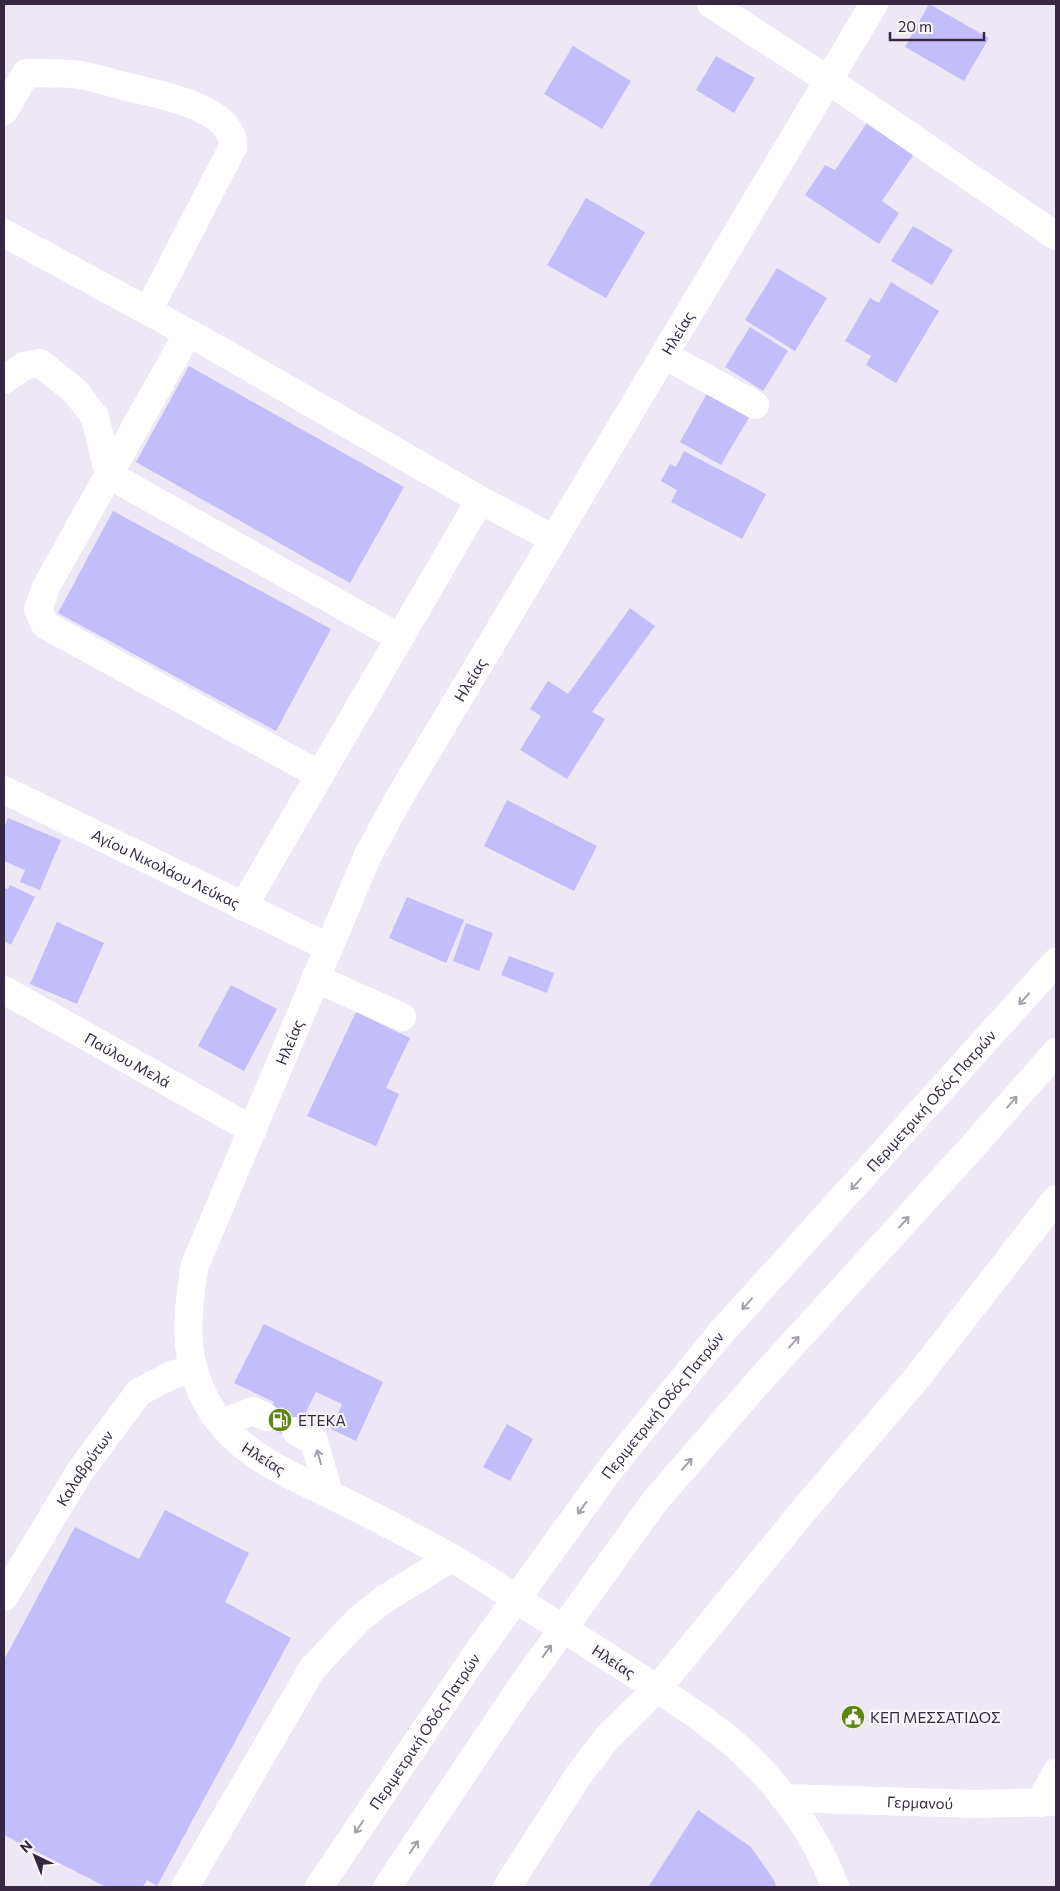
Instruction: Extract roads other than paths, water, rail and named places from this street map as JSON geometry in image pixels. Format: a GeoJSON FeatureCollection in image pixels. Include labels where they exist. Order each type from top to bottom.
{"type":"FeatureCollection","features":[{"type":"Feature","properties":{"kind":"main road"},"geometry":{"type":"LineString","coordinates":[[711,4],[828,80],[1056,236]]}},
{"type":"Feature","properties":{"kind":"main road","name":"Ηλείας"},"geometry":{"type":"LineString","coordinates":[[835,1887],[811,1836],[784,1798],[765,1775],[734,1744],[698,1716],[451,1558],[405,1532],[266,1461],[238,1443],[209,1405],[192,1369],[187,1324],[189,1296],[195,1266],[368,854],[874,4]]}},
{"type":"Feature","properties":{"kind":"main road"},"geometry":{"type":"LineString","coordinates":[[4,112],[26,73],[74,74],[189,103],[218,119],[229,131],[234,139],[233,148],[148,312]]}},
{"type":"Feature","properties":{"kind":"main road"},"geometry":{"type":"LineString","coordinates":[[4,234],[188,333],[480,500],[554,539]]}},
{"type":"Feature","properties":{"kind":"main road"},"geometry":{"type":"LineString","coordinates":[[188,333],[46,587],[38,609],[45,624],[320,775]]}},
{"type":"Feature","properties":{"kind":"main road"},"geometry":{"type":"LineString","coordinates":[[664,355],[755,405]]}},
{"type":"Feature","properties":{"kind":"main road"},"geometry":{"type":"LineString","coordinates":[[4,380],[24,366],[40,363],[75,390],[95,418],[109,475],[400,638]]}},
{"type":"Feature","properties":{"kind":"main road"},"geometry":{"type":"LineString","coordinates":[[243,907],[480,500]]}},
{"type":"Feature","properties":{"kind":"main road","name":"Αγίου Νικολάου Λεύκας"},"geometry":{"type":"LineString","coordinates":[[7,799],[328,948]]}},
{"type":"Feature","properties":{"kind":"main road","name":"Περιμετρική Οδός Πατρών"},"geometry":{"type":"LineString","coordinates":[[319,1887],[475,1656],[610,1468],[718,1336],[1056,962]]}},
{"type":"Feature","properties":{"kind":"main road"},"geometry":{"type":"LineString","coordinates":[[315,978],[402,1017]]}},
{"type":"Feature","properties":{"kind":"main road","name":"Παύλου Μελά"},"geometry":{"type":"LineString","coordinates":[[4,990],[253,1130]]}},
{"type":"Feature","properties":{"kind":"main road"},"geometry":{"type":"LineString","coordinates":[[386,1887],[519,1690],[655,1501],[760,1380],[966,1154],[1056,1052]]}},
{"type":"Feature","properties":{"kind":"main road"},"geometry":{"type":"LineString","coordinates":[[507,1887],[578,1776],[608,1738],[657,1688],[809,1504],[916,1379],[1056,1199]]}},
{"type":"Feature","properties":{"kind":"main road","name":"Καλαβρύτων"},"geometry":{"type":"LineString","coordinates":[[4,1597],[80,1471],[139,1392],[172,1375],[192,1369]]}},
{"type":"Feature","properties":{"kind":"main road"},"geometry":{"type":"LineString","coordinates":[[221,1423],[253,1411],[266,1417]]}},
{"type":"Feature","properties":{"kind":"main road"},"geometry":{"type":"LineString","coordinates":[[296,1432],[314,1440],[329,1494]]}},
{"type":"Feature","properties":{"kind":"main road"},"geometry":{"type":"LineString","coordinates":[[185,1887],[312,1669],[358,1620],[383,1600],[451,1558]]}},
{"type":"Feature","properties":{"kind":"main road"},"geometry":{"type":"LineString","coordinates":[[1048,1802],[1056,1773]]}},
{"type":"Feature","properties":{"kind":"main road","name":"Γερμανού"},"geometry":{"type":"LineString","coordinates":[[784,1798],[975,1804],[1048,1802]]}},
{"type":"Feature","properties":{"kind":"place","name":"ΕΤΕΚΑ"},"geometry":{"type":"Point","coordinates":[280,1420]}},
{"type":"Feature","properties":{"kind":"place","name":"ΚΕΠ ΜΕΣΣΑΤΙΔΟΣ"},"geometry":{"type":"Point","coordinates":[853,1717]}}]}
